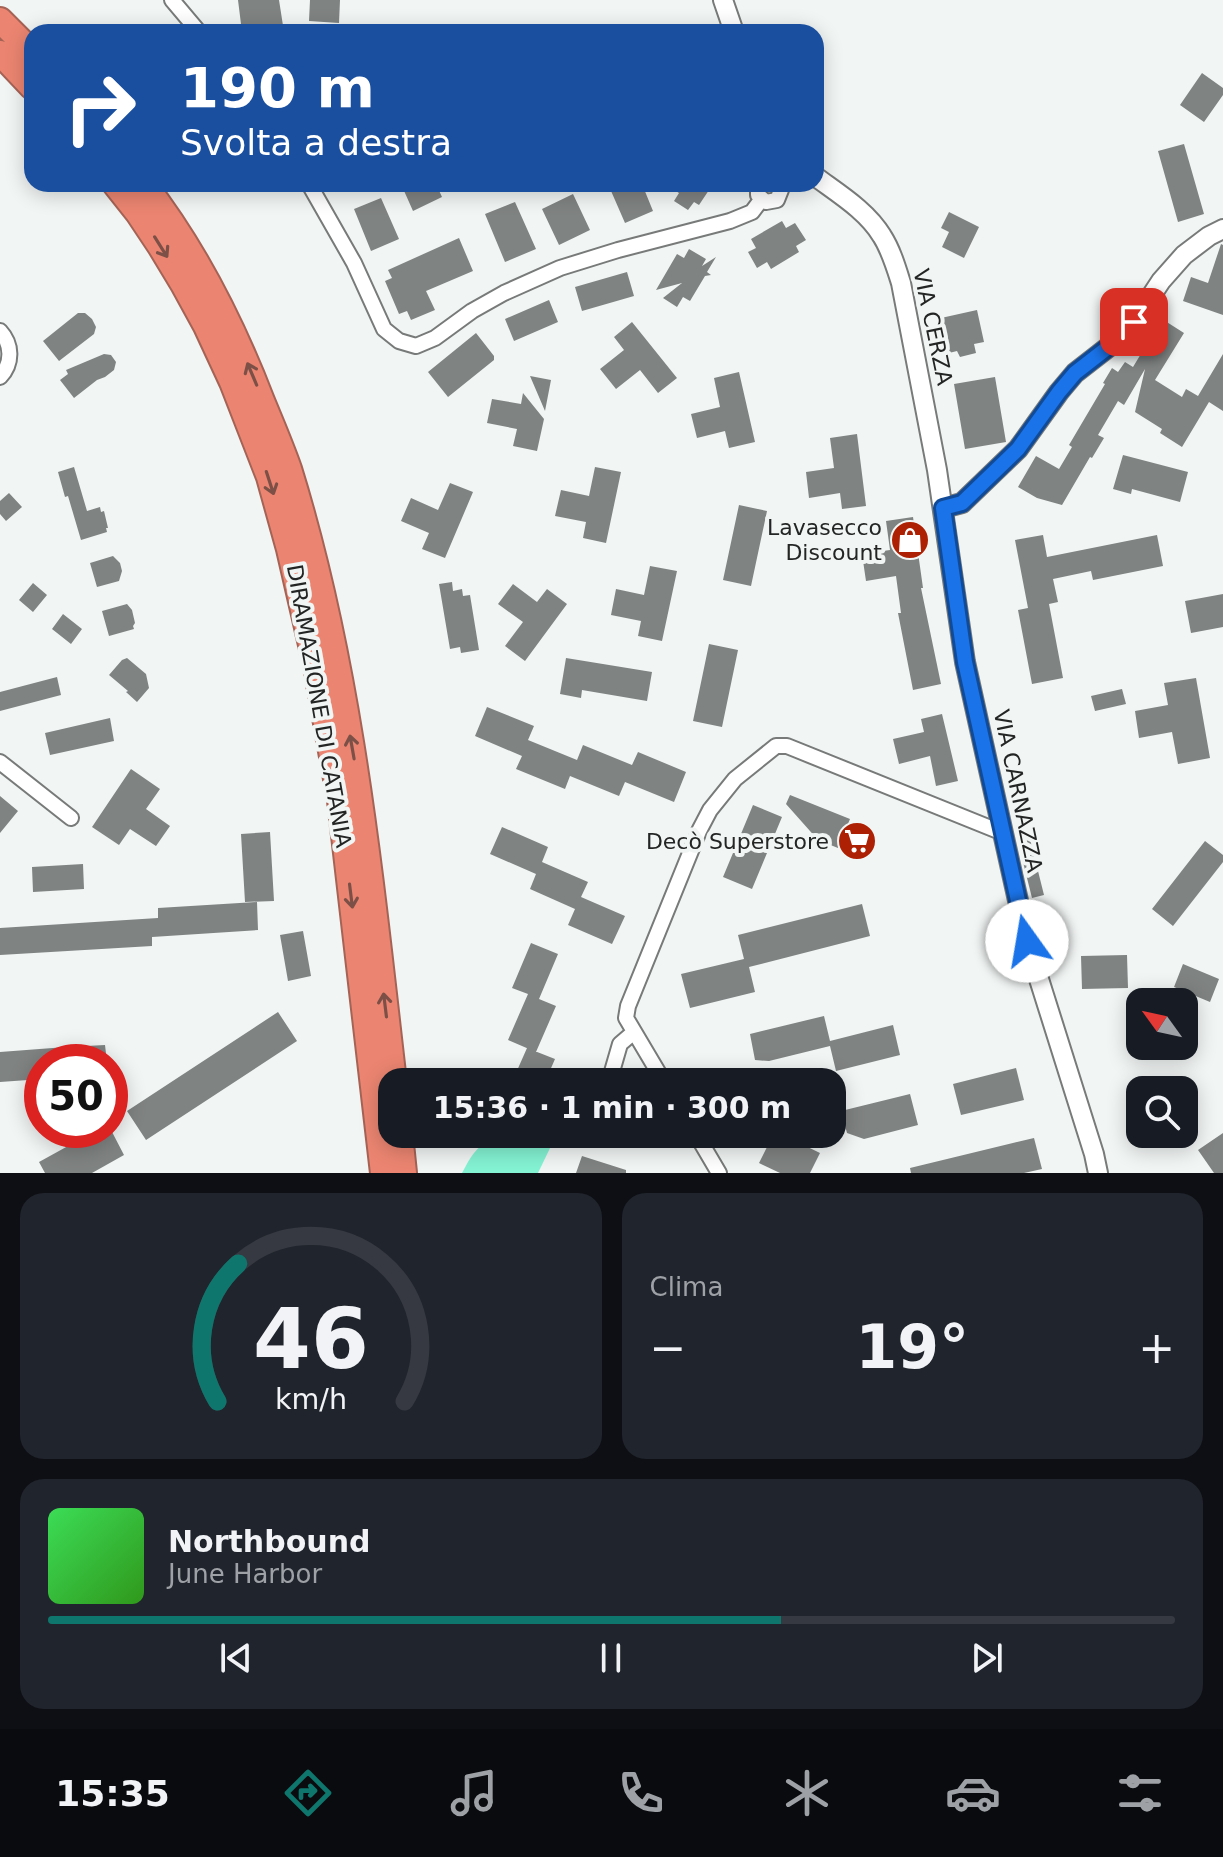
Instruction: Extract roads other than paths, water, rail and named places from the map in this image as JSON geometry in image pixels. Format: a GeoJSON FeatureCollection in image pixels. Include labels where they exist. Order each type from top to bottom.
{"type":"FeatureCollection","features":[{"type":"Feature","properties":{"kind":"highway"},"geometry":{"type":"LineString","coordinates":[[0,20],[24,44]]}},
{"type":"Feature","properties":{"kind":"highway"},"geometry":{"type":"LineString","coordinates":[[0,53],[24,78]]}},
{"type":"Feature","properties":{"kind":"highway","name":"DIRAMAZIONE DI CATANIA"},"geometry":{"type":"LineString","coordinates":[[121,192],[160,246],[206,326],[232,382],[269,477],[289,549],[315,662],[340,801],[383,1173]]}},
{"type":"Feature","properties":{"kind":"highway","name":"DIRAMAZIONE DI CATANIA"},"geometry":{"type":"LineString","coordinates":[[150,192],[225,314],[288,466],[313,554],[337,658],[361,796],[392,1068]]}},
{"type":"Feature","properties":{"kind":"highway"},"geometry":{"type":"LineString","coordinates":[[401,1148],[404,1173]]}},
{"type":"Feature","properties":{"kind":"main road"},"geometry":{"type":"LineString","coordinates":[[723,0],[731,24]]}},
{"type":"Feature","properties":{"kind":"main road","name":"VIA CERZA"},"geometry":{"type":"LineString","coordinates":[[824,183],[871,221],[893,258],[909,314],[943,508]]}},
{"type":"Feature","properties":{"kind":"main road"},"geometry":{"type":"LineString","coordinates":[[943,508],[962,503],[1009,458],[1075,373],[1127,330],[1170,270],[1197,244],[1223,229]]}},
{"type":"Feature","properties":{"kind":"main road","name":"VIA CARNAZZA"},"geometry":{"type":"LineString","coordinates":[[943,508],[965,662],[1027,941],[1098,1172]]}},
{"type":"Feature","properties":{"kind":"street"},"geometry":{"type":"LineString","coordinates":[[172,0],[192,24]]}},
{"type":"Feature","properties":{"kind":"street"},"geometry":{"type":"LineString","coordinates":[[314,192],[354,263],[384,329],[399,341],[416,346],[435,338],[472,311],[504,293],[560,268],[730,221],[752,212],[761,200]]}},
{"type":"Feature","properties":{"kind":"street"},"geometry":{"type":"LineString","coordinates":[[758,192],[761,200],[766,202],[777,200],[780,192]]}},
{"type":"Feature","properties":{"kind":"street"},"geometry":{"type":"LineString","coordinates":[[0,331],[8,339],[10,354],[6,370],[0,377]]}},
{"type":"Feature","properties":{"kind":"street"},"geometry":{"type":"LineString","coordinates":[[653,1068],[626,1018],[628,1006],[710,810],[735,779],[776,746],[787,746],[1003,833]]}},
{"type":"Feature","properties":{"kind":"street"},"geometry":{"type":"LineString","coordinates":[[0,762],[71,818]]}},
{"type":"Feature","properties":{"kind":"street"},"geometry":{"type":"LineString","coordinates":[[613,1068],[620,1044],[634,1032]]}},
{"type":"Feature","properties":{"kind":"street"},"geometry":{"type":"LineString","coordinates":[[704,1148],[719,1173]]}},
{"type":"Feature","properties":{"kind":"place","name":"Lavasecco Discount"},"geometry":{"type":"Point","coordinates":[910,540]}},
{"type":"Feature","properties":{"kind":"place","name":"Decò Superstore"},"geometry":{"type":"Point","coordinates":[857,841]}}]}
